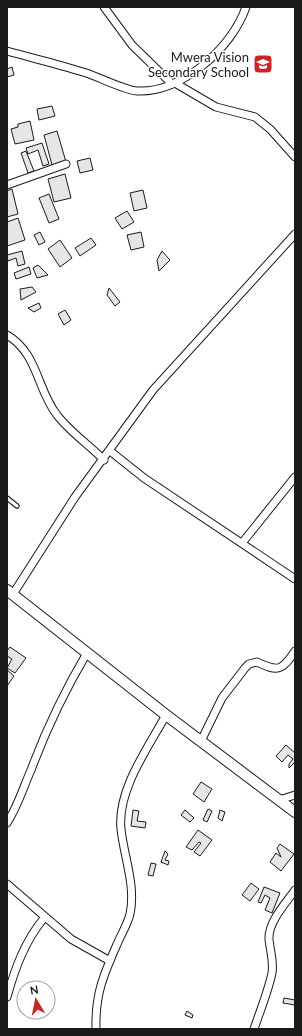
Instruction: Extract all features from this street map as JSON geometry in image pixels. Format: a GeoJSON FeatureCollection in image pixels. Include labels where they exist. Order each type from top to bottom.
{"type":"FeatureCollection","features":[{"type":"Feature","properties":{"kind":"main road"},"geometry":{"type":"LineString","coordinates":[[10,592],[166,715],[295,812]]}},
{"type":"Feature","properties":{"kind":"street"},"geometry":{"type":"LineString","coordinates":[[104,7],[132,45],[174,84],[216,107],[255,117],[270,129],[295,157]]}},
{"type":"Feature","properties":{"kind":"street"},"geometry":{"type":"LineString","coordinates":[[7,51],[83,71],[136,91],[162,88],[174,84],[205,64],[231,36],[246,7]]}},
{"type":"Feature","properties":{"kind":"street"},"geometry":{"type":"LineString","coordinates":[[7,185],[66,164]]}},
{"type":"Feature","properties":{"kind":"street"},"geometry":{"type":"LineString","coordinates":[[10,592],[55,526],[153,390],[295,234]]}},
{"type":"Feature","properties":{"kind":"street"},"geometry":{"type":"LineString","coordinates":[[7,335],[16,340],[26,353],[57,415],[104,460]]}},
{"type":"Feature","properties":{"kind":"street"},"geometry":{"type":"LineString","coordinates":[[110,451],[144,478],[295,579]]}},
{"type":"Feature","properties":{"kind":"street"},"geometry":{"type":"LineString","coordinates":[[242,543],[295,477]]}},
{"type":"Feature","properties":{"kind":"street"},"geometry":{"type":"LineString","coordinates":[[200,741],[220,703],[249,664],[257,662],[270,669],[277,669],[286,664],[295,651]]}},
{"type":"Feature","properties":{"kind":"street"},"geometry":{"type":"LineString","coordinates":[[7,823],[20,799],[31,769],[64,696],[87,653]]}},
{"type":"Feature","properties":{"kind":"street"},"geometry":{"type":"LineString","coordinates":[[96,1029],[95,1007],[100,985],[130,915],[132,897],[121,829],[122,808],[134,772],[166,715]]}},
{"type":"Feature","properties":{"kind":"street"},"geometry":{"type":"LineString","coordinates":[[279,800],[295,795]]}},
{"type":"Feature","properties":{"kind":"street"},"geometry":{"type":"LineString","coordinates":[[7,884],[44,918],[71,939],[110,961]]}},
{"type":"Feature","properties":{"kind":"street"},"geometry":{"type":"LineString","coordinates":[[254,1029],[272,973],[273,960],[269,938],[270,931],[281,910],[295,890]]}},
{"type":"Feature","properties":{"kind":"street"},"geometry":{"type":"LineString","coordinates":[[7,997],[13,974],[25,947],[32,933],[44,918]]}},
{"type":"Feature","properties":{"kind":"lane"},"geometry":{"type":"LineString","coordinates":[[7,498],[17,506]]}},
{"type":"Feature","properties":{"kind":"building"},"geometry":{"type":"Polygon","coordinates":[[[12,67],[14,75],[7,77],[7,69],[12,67]]]}},
{"type":"Feature","properties":{"kind":"building"},"geometry":{"type":"Polygon","coordinates":[[[52,106],[55,116],[39,120],[37,109],[52,106]]]}},
{"type":"Feature","properties":{"kind":"building"},"geometry":{"type":"Polygon","coordinates":[[[30,121],[34,140],[15,144],[11,129],[18,127],[18,124],[30,121]]]}},
{"type":"Feature","properties":{"kind":"building"},"geometry":{"type":"Polygon","coordinates":[[[57,131],[66,162],[52,165],[44,135],[57,131]]]}},
{"type":"Feature","properties":{"kind":"building"},"geometry":{"type":"Polygon","coordinates":[[[42,143],[49,164],[43,166],[38,150],[28,154],[26,148],[42,143]]]}},
{"type":"Feature","properties":{"kind":"building"},"geometry":{"type":"Polygon","coordinates":[[[26,151],[34,171],[28,173],[21,153],[26,151]]]}},
{"type":"Feature","properties":{"kind":"building"},"geometry":{"type":"Polygon","coordinates":[[[90,158],[93,170],[80,173],[77,161],[90,158]]]}},
{"type":"Feature","properties":{"kind":"building"},"geometry":{"type":"Polygon","coordinates":[[[65,174],[71,198],[54,202],[48,179],[65,174]]]}},
{"type":"Feature","properties":{"kind":"building"},"geometry":{"type":"Polygon","coordinates":[[[12,189],[18,214],[7,217],[7,191],[12,189]]]}},
{"type":"Feature","properties":{"kind":"building"},"geometry":{"type":"Polygon","coordinates":[[[143,190],[147,208],[134,211],[130,193],[143,190]]]}},
{"type":"Feature","properties":{"kind":"building"},"geometry":{"type":"Polygon","coordinates":[[[49,194],[59,219],[49,223],[39,198],[49,194]]]}},
{"type":"Feature","properties":{"kind":"building"},"geometry":{"type":"Polygon","coordinates":[[[127,211],[134,222],[122,229],[115,218],[127,211]]]}},
{"type":"Feature","properties":{"kind":"building"},"geometry":{"type":"Polygon","coordinates":[[[18,218],[25,240],[7,246],[7,222],[18,218]]]}},
{"type":"Feature","properties":{"kind":"building"},"geometry":{"type":"Polygon","coordinates":[[[40,232],[45,242],[39,245],[34,235],[40,232]]]}},
{"type":"Feature","properties":{"kind":"building"},"geometry":{"type":"Polygon","coordinates":[[[141,232],[144,247],[131,250],[127,235],[141,232]]]}},
{"type":"Feature","properties":{"kind":"building"},"geometry":{"type":"Polygon","coordinates":[[[91,238],[96,245],[80,256],[75,248],[91,238]]]}},
{"type":"Feature","properties":{"kind":"building"},"geometry":{"type":"Polygon","coordinates":[[[60,240],[72,258],[60,267],[48,249],[60,240]]]}},
{"type":"Feature","properties":{"kind":"building"},"geometry":{"type":"Polygon","coordinates":[[[22,251],[25,264],[18,266],[16,258],[8,261],[7,255],[22,251]]]}},
{"type":"Feature","properties":{"kind":"building"},"geometry":{"type":"Polygon","coordinates":[[[162,251],[170,260],[159,271],[157,260],[162,251]]]}},
{"type":"Feature","properties":{"kind":"building"},"geometry":{"type":"Polygon","coordinates":[[[38,265],[48,275],[37,278],[33,268],[38,265]]]}},
{"type":"Feature","properties":{"kind":"building"},"geometry":{"type":"Polygon","coordinates":[[[29,267],[31,274],[16,279],[14,273],[29,267]]]}},
{"type":"Feature","properties":{"kind":"building"},"geometry":{"type":"Polygon","coordinates":[[[32,287],[36,292],[21,300],[20,289],[32,287]]]}},
{"type":"Feature","properties":{"kind":"building"},"geometry":{"type":"Polygon","coordinates":[[[109,288],[120,302],[115,306],[107,295],[109,288]]]}},
{"type":"Feature","properties":{"kind":"building"},"geometry":{"type":"Polygon","coordinates":[[[39,303],[41,308],[34,312],[28,308],[39,303]]]}},
{"type":"Feature","properties":{"kind":"building"},"geometry":{"type":"Polygon","coordinates":[[[65,310],[71,320],[64,325],[58,314],[65,310]]]}},
{"type":"Feature","properties":{"kind":"building"},"geometry":{"type":"Polygon","coordinates":[[[10,647],[26,658],[15,673],[7,668],[12,659],[7,656],[7,651],[10,647]]]}},
{"type":"Feature","properties":{"kind":"building"},"geometry":{"type":"Polygon","coordinates":[[[7,670],[14,676],[7,686],[7,670]]]}},
{"type":"Feature","properties":{"kind":"building"},"geometry":{"type":"Polygon","coordinates":[[[286,745],[295,753],[295,762],[289,768],[289,764],[293,759],[288,755],[282,762],[276,756],[286,745]]]}},
{"type":"Feature","properties":{"kind":"building"},"geometry":{"type":"Polygon","coordinates":[[[201,782],[212,789],[204,802],[193,794],[201,782]]]}},
{"type":"Feature","properties":{"kind":"building"},"geometry":{"type":"Polygon","coordinates":[[[208,809],[212,811],[207,822],[203,820],[208,809]]]}},
{"type":"Feature","properties":{"kind":"building"},"geometry":{"type":"Polygon","coordinates":[[[133,810],[139,811],[137,821],[146,822],[145,828],[131,826],[133,810]]]}},
{"type":"Feature","properties":{"kind":"building"},"geometry":{"type":"Polygon","coordinates":[[[185,810],[194,818],[190,822],[181,815],[185,810]]]}},
{"type":"Feature","properties":{"kind":"building"},"geometry":{"type":"Polygon","coordinates":[[[220,810],[225,812],[222,821],[218,818],[220,810]]]}},
{"type":"Feature","properties":{"kind":"building"},"geometry":{"type":"Polygon","coordinates":[[[198,830],[212,840],[200,856],[194,852],[201,843],[199,842],[192,850],[186,847],[198,830]]]}},
{"type":"Feature","properties":{"kind":"building"},"geometry":{"type":"Polygon","coordinates":[[[280,844],[294,854],[281,871],[270,862],[276,853],[281,857],[277,848],[280,844]]]}},
{"type":"Feature","properties":{"kind":"building"},"geometry":{"type":"Polygon","coordinates":[[[165,851],[168,854],[165,860],[169,861],[168,865],[161,862],[165,851]]]}},
{"type":"Feature","properties":{"kind":"building"},"geometry":{"type":"Polygon","coordinates":[[[151,863],[156,864],[153,876],[148,875],[151,863]]]}},
{"type":"Feature","properties":{"kind":"building"},"geometry":{"type":"Polygon","coordinates":[[[251,883],[259,889],[250,901],[242,895],[251,883]]]}},
{"type":"Feature","properties":{"kind":"building"},"geometry":{"type":"Polygon","coordinates":[[[264,887],[280,893],[272,913],[265,910],[270,898],[265,895],[261,903],[258,902],[264,887]]]}},
{"type":"Feature","properties":{"kind":"building"},"geometry":{"type":"Polygon","coordinates":[[[284,998],[295,1000],[295,1005],[283,1003],[284,998]]]}},
{"type":"Feature","properties":{"kind":"building"},"geometry":{"type":"Polygon","coordinates":[[[187,1011],[193,1015],[192,1018],[185,1015],[187,1011]]]}},
{"type":"Feature","properties":{"kind":"place","name":"Mwera Vision Secondary School"},"geometry":{"type":"Point","coordinates":[263,64]}}]}
